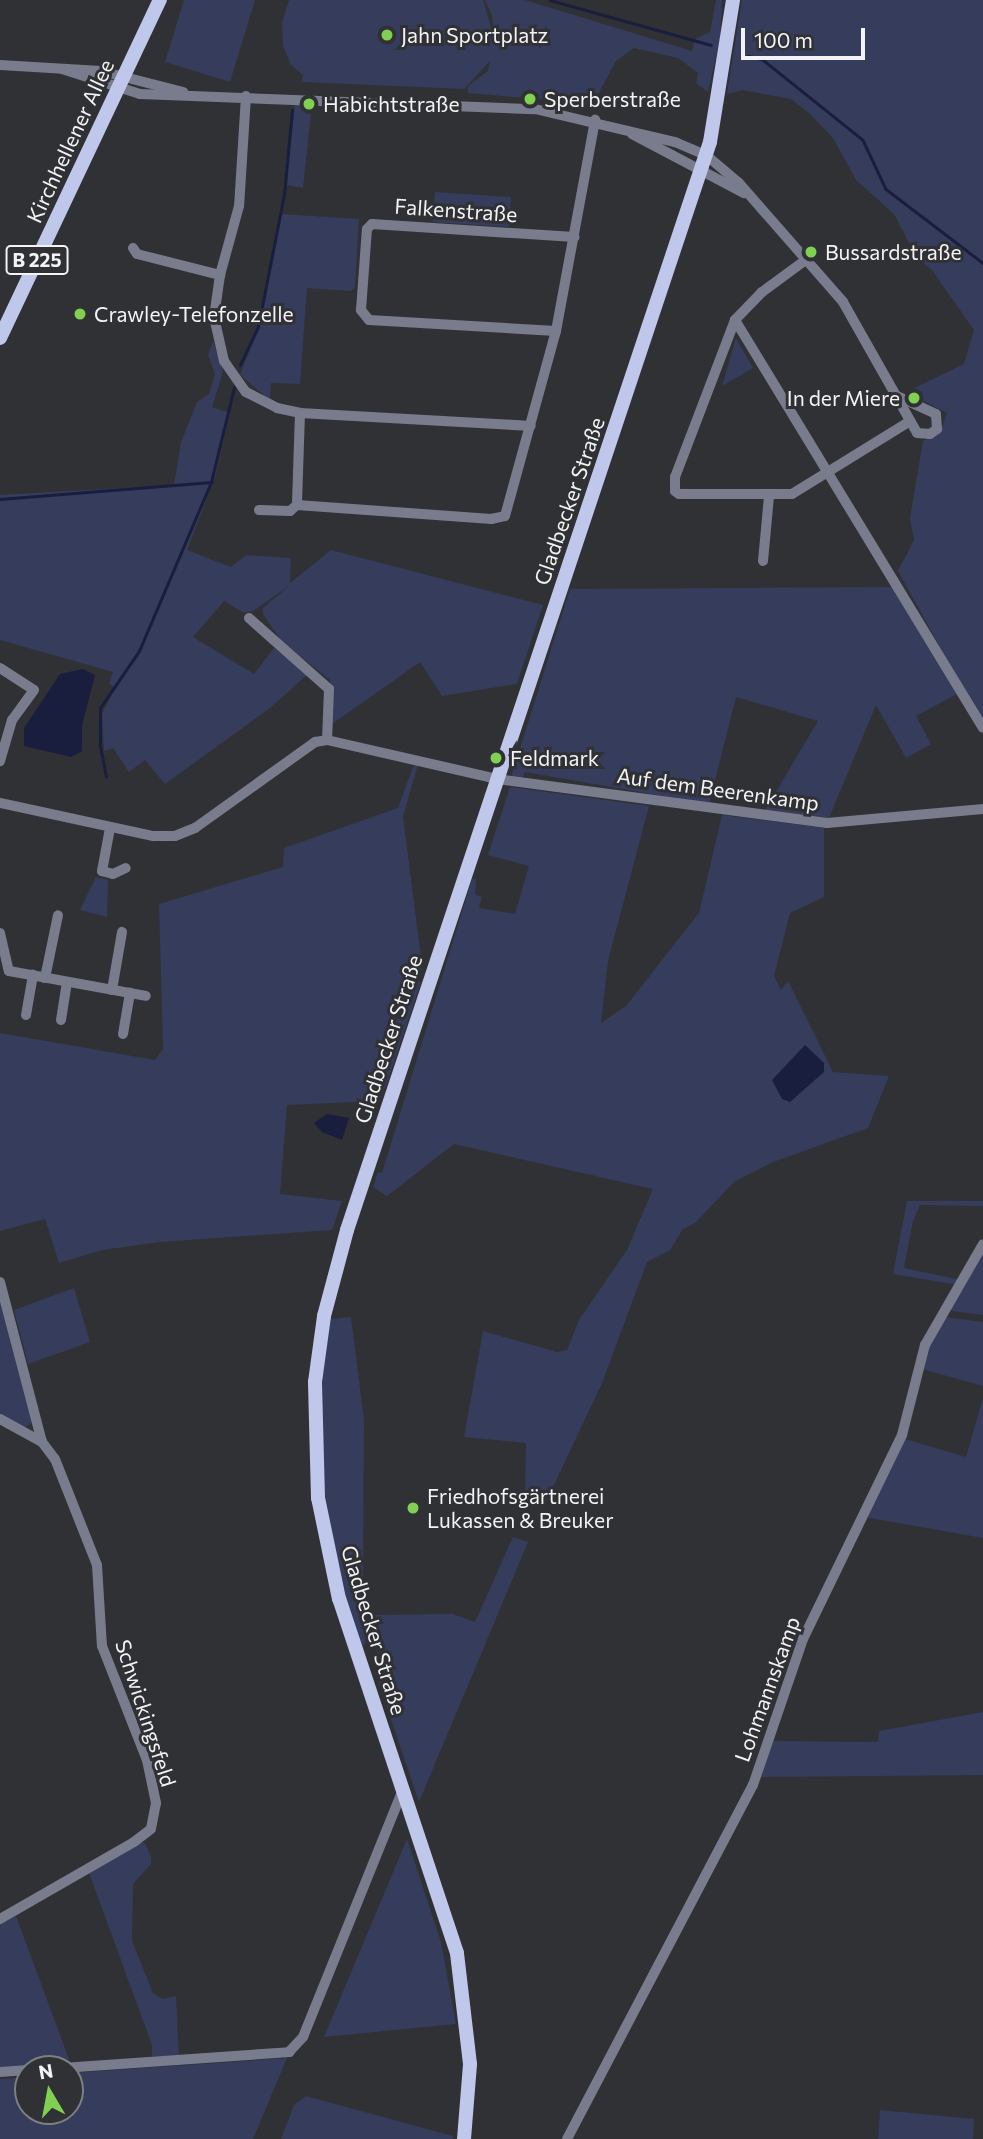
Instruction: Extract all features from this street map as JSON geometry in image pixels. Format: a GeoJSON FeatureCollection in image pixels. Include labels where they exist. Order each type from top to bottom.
{"type":"FeatureCollection","features":[{"type":"Feature","properties":{"kind":"main road","name":"Kirchhellener Allee"},"geometry":{"type":"LineString","coordinates":[[0,338],[160,0]]}},
{"type":"Feature","properties":{"kind":"main road","name":"Gladbecker Straße"},"geometry":{"type":"LineString","coordinates":[[464,2139],[468,2024],[457,1953],[402,1792],[329,1560],[318,1498],[315,1382],[337,1260],[706,155],[721,95],[733,0]]}},
{"type":"Feature","properties":{"kind":"street"},"geometry":{"type":"LineString","coordinates":[[0,65],[125,75],[187,93]]}},
{"type":"Feature","properties":{"kind":"street"},"geometry":{"type":"LineString","coordinates":[[62,69],[118,89],[525,108],[595,120],[706,155],[807,260],[843,302],[917,433],[930,434],[937,429],[936,414],[899,397]]}},
{"type":"Feature","properties":{"kind":"street"},"geometry":{"type":"LineString","coordinates":[[246,96],[239,206],[220,275],[214,317],[228,366],[251,396],[300,412],[531,426]]}},
{"type":"Feature","properties":{"kind":"street"},"geometry":{"type":"LineString","coordinates":[[259,510],[290,511],[297,505],[491,519],[505,516],[555,331],[575,237],[595,120]]}},
{"type":"Feature","properties":{"kind":"street"},"geometry":{"type":"LineString","coordinates":[[613,125],[744,193]]}},
{"type":"Feature","properties":{"kind":"street","name":"Falkenstraße"},"geometry":{"type":"LineString","coordinates":[[555,331],[369,320],[361,310],[367,229],[372,224],[575,237]]}},
{"type":"Feature","properties":{"kind":"street"},"geometry":{"type":"LineString","coordinates":[[133,248],[137,254],[220,275]]}},
{"type":"Feature","properties":{"kind":"street"},"geometry":{"type":"LineString","coordinates":[[807,260],[762,292],[735,320],[674,484],[679,494],[769,496],[807,488],[910,421]]}},
{"type":"Feature","properties":{"kind":"street"},"geometry":{"type":"LineString","coordinates":[[735,320],[831,471],[983,729]]}},
{"type":"Feature","properties":{"kind":"street"},"geometry":{"type":"LineString","coordinates":[[297,505],[300,412]]}},
{"type":"Feature","properties":{"kind":"street"},"geometry":{"type":"LineString","coordinates":[[763,561],[769,496]]}},
{"type":"Feature","properties":{"kind":"street"},"geometry":{"type":"LineString","coordinates":[[0,803],[153,836],[195,828],[314,742],[327,740],[329,688],[249,618]]}},
{"type":"Feature","properties":{"kind":"street"},"geometry":{"type":"LineString","coordinates":[[0,668],[34,690],[12,720],[2,743],[0,761]]}},
{"type":"Feature","properties":{"kind":"street","name":"Auf dem Beerenkamp"},"geometry":{"type":"LineString","coordinates":[[327,740],[497,779],[827,822],[983,809]]}},
{"type":"Feature","properties":{"kind":"street"},"geometry":{"type":"LineString","coordinates":[[110,828],[102,871],[113,874],[126,868]]}},
{"type":"Feature","properties":{"kind":"street"},"geometry":{"type":"LineString","coordinates":[[45,978],[58,915]]}},
{"type":"Feature","properties":{"kind":"street"},"geometry":{"type":"LineString","coordinates":[[113,990],[122,932]]}},
{"type":"Feature","properties":{"kind":"street"},"geometry":{"type":"LineString","coordinates":[[0,933],[9,971],[146,996]]}},
{"type":"Feature","properties":{"kind":"street"},"geometry":{"type":"LineString","coordinates":[[26,1015],[33,975]]}},
{"type":"Feature","properties":{"kind":"street"},"geometry":{"type":"LineString","coordinates":[[61,1020],[67,982]]}},
{"type":"Feature","properties":{"kind":"street"},"geometry":{"type":"LineString","coordinates":[[123,1034],[130,993]]}},
{"type":"Feature","properties":{"kind":"street","name":"Lohmannskamp"},"geometry":{"type":"LineString","coordinates":[[566,2139],[753,1785],[803,1639],[902,1434],[925,1345],[983,1244]]}},
{"type":"Feature","properties":{"kind":"street","name":"Schwickingsfeld"},"geometry":{"type":"LineString","coordinates":[[0,1282],[42,1442],[55,1459],[97,1564],[102,1646],[147,1760],[155,1817],[151,1829],[134,1842],[0,1919]]}},
{"type":"Feature","properties":{"kind":"street"},"geometry":{"type":"LineString","coordinates":[[0,1419],[42,1442]]}},
{"type":"Feature","properties":{"kind":"street"},"geometry":{"type":"LineString","coordinates":[[84,2066],[289,2052],[303,2037],[402,1792]]}},
{"type":"Feature","properties":{"kind":"shaded area"},"geometry":{"type":"Polygon","coordinates":[[[184,0],[255,0],[230,82],[165,62],[184,0]]]}},
{"type":"Feature","properties":{"kind":"shaded area"},"geometry":{"type":"Polygon","coordinates":[[[289,0],[483,0],[494,38],[492,15],[485,0],[525,0],[692,51],[695,39],[710,32],[716,0],[722,0],[720,39],[708,92],[696,83],[698,73],[678,58],[634,48],[616,61],[593,104],[468,93],[468,86],[488,71],[490,61],[464,89],[302,82],[303,75],[291,65],[283,46],[282,23],[289,0]]]}},
{"type":"Feature","properties":{"kind":"shaded area"},"geometry":{"type":"Polygon","coordinates":[[[742,0],[983,0],[983,725],[898,571],[914,540],[910,518],[923,441],[940,432],[947,413],[906,392],[964,364],[974,330],[932,270],[917,258],[894,214],[856,180],[833,138],[809,113],[791,99],[742,90],[727,94],[742,0]]]}},
{"type":"Feature","properties":{"kind":"shaded area"},"geometry":{"type":"Polygon","coordinates":[[[295,104],[305,105],[305,113],[311,114],[303,188],[286,185],[295,104]]]}},
{"type":"Feature","properties":{"kind":"shaded area"},"geometry":{"type":"Polygon","coordinates":[[[435,192],[511,197],[509,227],[433,222],[435,192]]]}},
{"type":"Feature","properties":{"kind":"shaded area"},"geometry":{"type":"Polygon","coordinates":[[[281,214],[359,219],[355,287],[351,291],[307,288],[300,384],[271,383],[270,400],[240,375],[260,323],[281,214]]]}},
{"type":"Feature","properties":{"kind":"shaded area"},"geometry":{"type":"Polygon","coordinates":[[[736,338],[753,368],[722,386],[736,338]]]}},
{"type":"Feature","properties":{"kind":"shaded area"},"geometry":{"type":"Polygon","coordinates":[[[213,341],[223,371],[212,407],[230,413],[215,477],[187,550],[231,567],[246,555],[291,558],[290,583],[331,550],[543,605],[517,684],[442,696],[420,662],[332,724],[330,680],[283,643],[263,614],[263,608],[290,585],[253,611],[244,613],[224,601],[193,637],[254,674],[274,648],[309,673],[270,708],[165,784],[145,760],[129,772],[113,748],[104,751],[102,714],[115,688],[109,683],[113,672],[0,640],[0,495],[174,485],[181,442],[197,402],[209,394],[215,374],[208,355],[213,341]]]}},
{"type":"Feature","properties":{"kind":"shaded area"},"geometry":{"type":"Polygon","coordinates":[[[896,587],[957,694],[916,716],[931,744],[906,758],[876,705],[829,818],[765,810],[818,721],[736,697],[709,804],[525,772],[522,779],[511,777],[570,589],[896,587]]]}},
{"type":"Feature","properties":{"kind":"shaded area"},"geometry":{"type":"Polygon","coordinates":[[[83,669],[95,675],[82,726],[82,751],[71,757],[24,746],[24,728],[60,674],[83,669]]]}},
{"type":"Feature","properties":{"kind":"shaded area"},"geometry":{"type":"Polygon","coordinates":[[[418,764],[403,817],[422,965],[420,975],[413,973],[411,979],[421,982],[387,1083],[378,1101],[287,1105],[280,1194],[342,1201],[332,1230],[160,1242],[102,1250],[59,1263],[45,1219],[0,1231],[0,1033],[155,1060],[163,1049],[159,904],[283,867],[284,848],[398,808],[413,767],[418,764]]]}},
{"type":"Feature","properties":{"kind":"shaded area"},"geometry":{"type":"Polygon","coordinates":[[[510,787],[649,806],[608,961],[601,1023],[626,1006],[699,913],[722,815],[824,828],[824,897],[790,913],[774,976],[781,990],[788,981],[833,1072],[889,1076],[868,1128],[773,1162],[734,1182],[695,1223],[683,1229],[670,1250],[647,1262],[602,1383],[545,1504],[525,1495],[526,1443],[464,1437],[483,1331],[557,1352],[567,1350],[579,1320],[627,1250],[653,1189],[454,1144],[387,1196],[373,1187],[378,1172],[382,1173],[472,879],[476,879],[475,894],[482,897],[479,908],[515,914],[529,866],[488,855],[510,787]]]}},
{"type":"Feature","properties":{"kind":"shaded area"},"geometry":{"type":"Polygon","coordinates":[[[96,877],[108,880],[107,917],[80,910],[96,877]]]}},
{"type":"Feature","properties":{"kind":"shaded area"},"geometry":{"type":"Polygon","coordinates":[[[805,1045],[824,1063],[824,1072],[790,1102],[782,1099],[772,1080],[805,1045]]]}},
{"type":"Feature","properties":{"kind":"shaded area"},"geometry":{"type":"Polygon","coordinates":[[[327,1114],[349,1118],[342,1140],[322,1132],[314,1123],[327,1114]]]}},
{"type":"Feature","properties":{"kind":"shaded area"},"geometry":{"type":"Polygon","coordinates":[[[907,1201],[983,1201],[983,1206],[920,1205],[913,1221],[904,1268],[961,1280],[958,1285],[893,1274],[907,1201]]]}},
{"type":"Feature","properties":{"kind":"shaded area"},"geometry":{"type":"Polygon","coordinates":[[[983,1250],[983,1315],[952,1311],[950,1309],[983,1250]]]}},
{"type":"Feature","properties":{"kind":"shaded area"},"geometry":{"type":"Polygon","coordinates":[[[74,1288],[90,1342],[28,1364],[14,1310],[74,1288]]]}},
{"type":"Feature","properties":{"kind":"shaded area"},"geometry":{"type":"Polygon","coordinates":[[[0,1300],[32,1423],[24,1428],[0,1414],[0,1300]]]}},
{"type":"Feature","properties":{"kind":"shaded area"},"geometry":{"type":"Polygon","coordinates":[[[351,1317],[364,1420],[363,1580],[368,1637],[362,1648],[342,1587],[322,1478],[322,1385],[330,1319],[351,1317]]]}},
{"type":"Feature","properties":{"kind":"shaded area"},"geometry":{"type":"Polygon","coordinates":[[[945,1317],[983,1322],[983,1386],[922,1369],[927,1345],[945,1317]]]}},
{"type":"Feature","properties":{"kind":"shaded area"},"geometry":{"type":"Polygon","coordinates":[[[983,1398],[983,1538],[865,1517],[902,1438],[966,1457],[983,1398]]]}},
{"type":"Feature","properties":{"kind":"shaded area"},"geometry":{"type":"Polygon","coordinates":[[[513,1537],[528,1542],[419,1802],[375,1672],[380,1669],[371,1615],[453,1614],[475,1622],[513,1537]]]}},
{"type":"Feature","properties":{"kind":"shaded area"},"geometry":{"type":"Polygon","coordinates":[[[983,1712],[983,1775],[761,1777],[772,1741],[878,1742],[879,1731],[983,1712]]]}},
{"type":"Feature","properties":{"kind":"shaded area"},"geometry":{"type":"Polygon","coordinates":[[[407,1839],[441,1942],[456,2024],[324,2037],[407,1839]]]}},
{"type":"Feature","properties":{"kind":"shaded area"},"geometry":{"type":"Polygon","coordinates":[[[139,1842],[145,1843],[151,1864],[133,1884],[132,1941],[153,1993],[163,1999],[176,1996],[179,2056],[152,2056],[152,2045],[88,1870],[139,1842]]]}},
{"type":"Feature","properties":{"kind":"shaded area"},"geometry":{"type":"Polygon","coordinates":[[[16,1916],[67,2055],[14,2055],[14,2071],[0,2072],[0,1924],[16,1916]]]}},
{"type":"Feature","properties":{"kind":"shaded area"},"geometry":{"type":"Polygon","coordinates":[[[287,2058],[253,2139],[0,2139],[0,2079],[14,2078],[14,2125],[84,2125],[84,2072],[287,2058]]]}},
{"type":"Feature","properties":{"kind":"shaded area"},"geometry":{"type":"Polygon","coordinates":[[[306,2096],[453,2136],[453,2139],[281,2139],[294,2105],[306,2096]]]}},
{"type":"Feature","properties":{"kind":"shaded area"},"geometry":{"type":"Polygon","coordinates":[[[880,2110],[974,2119],[973,2139],[878,2139],[880,2110]]]}},
{"type":"Feature","properties":{"kind":"waterway"},"geometry":{"type":"LineString","coordinates":[[550,0],[711,45]]}},
{"type":"Feature","properties":{"kind":"waterway"},"geometry":{"type":"LineString","coordinates":[[748,56],[762,59],[863,140],[886,189],[983,263]]}},
{"type":"Feature","properties":{"kind":"waterway"},"geometry":{"type":"LineString","coordinates":[[240,365],[258,327],[284,195],[292,110]]}},
{"type":"Feature","properties":{"kind":"waterway"},"geometry":{"type":"LineString","coordinates":[[0,499],[211,482],[234,388]]}},
{"type":"Feature","properties":{"kind":"waterway"},"geometry":{"type":"LineString","coordinates":[[106,777],[100,746],[100,708],[139,651],[211,482]]}},
{"type":"Feature","properties":{"kind":"place","name":"Jahn Sportplatz"},"geometry":{"type":"Point","coordinates":[387,35]}},
{"type":"Feature","properties":{"kind":"place","name":"Sperberstraße"},"geometry":{"type":"Point","coordinates":[530,99]}},
{"type":"Feature","properties":{"kind":"place","name":"Habichtstraße"},"geometry":{"type":"Point","coordinates":[309,104]}},
{"type":"Feature","properties":{"kind":"place","name":"Bussardstraße"},"geometry":{"type":"Point","coordinates":[811,252]}},
{"type":"Feature","properties":{"kind":"place","name":"Crawley-Telefonzelle"},"geometry":{"type":"Point","coordinates":[80,314]}},
{"type":"Feature","properties":{"kind":"place","name":"In der Miere"},"geometry":{"type":"Point","coordinates":[914,398]}},
{"type":"Feature","properties":{"kind":"place","name":"Feldmark"},"geometry":{"type":"Point","coordinates":[496,758]}},
{"type":"Feature","properties":{"kind":"place","name":"Friedhofsgärtnerei Lukassen & Breuker"},"geometry":{"type":"Point","coordinates":[413,1508]}}]}
